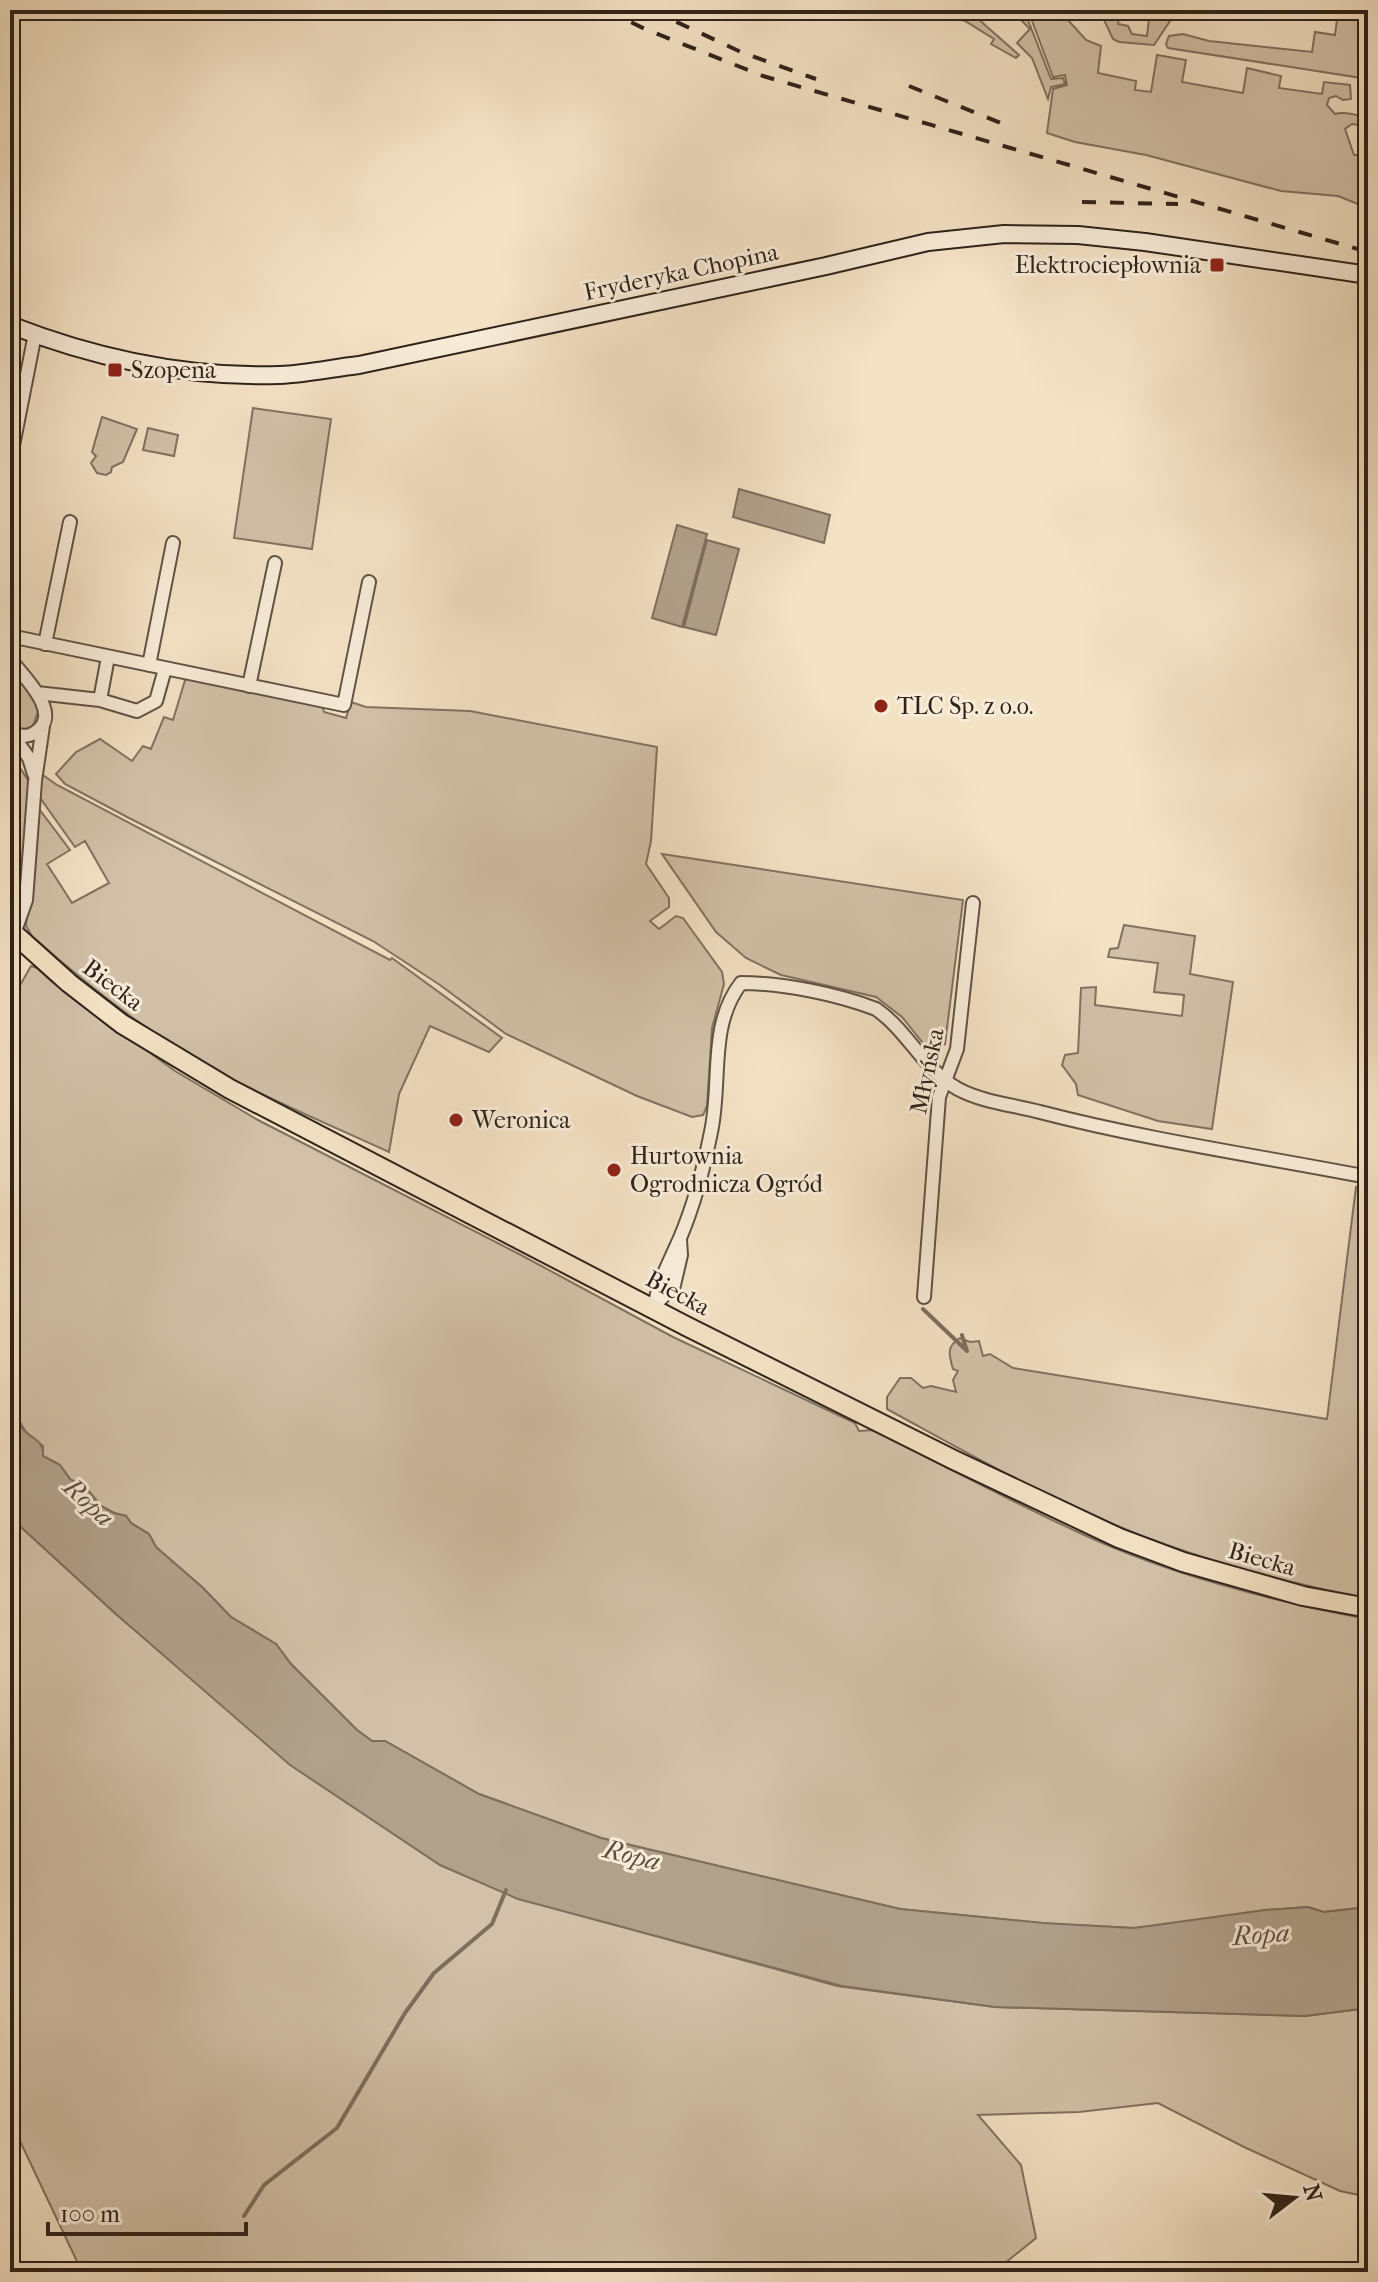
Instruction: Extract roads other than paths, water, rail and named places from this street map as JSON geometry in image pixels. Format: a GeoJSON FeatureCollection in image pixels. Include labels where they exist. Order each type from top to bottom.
{"type":"FeatureCollection","features":[{"type":"Feature","properties":{"kind":"main road","name":"Biecka"},"geometry":{"type":"LineString","coordinates":[[12,932],[69,983],[122,1024],[195,1069],[954,1460],[1119,1538],[1183,1562],[1303,1596],[1368,1608]]}},
{"type":"Feature","properties":{"kind":"street","name":"Fryderyka Chopina"},"geometry":{"type":"LineString","coordinates":[[10,325],[77,349],[151,367],[210,374],[282,375],[359,365],[928,242],[1004,234],[1078,235],[1145,242],[1368,275]]}},
{"type":"Feature","properties":{"kind":"street"},"geometry":{"type":"LineString","coordinates":[[10,461],[35,334]]}},
{"type":"Feature","properties":{"kind":"street"},"geometry":{"type":"LineString","coordinates":[[45,644],[70,522]]}},
{"type":"Feature","properties":{"kind":"street"},"geometry":{"type":"LineString","coordinates":[[149,665],[173,543]]}},
{"type":"Feature","properties":{"kind":"street"},"geometry":{"type":"LineString","coordinates":[[249,686],[275,563]]}},
{"type":"Feature","properties":{"kind":"street"},"geometry":{"type":"LineString","coordinates":[[10,636],[344,705],[369,582]]}},
{"type":"Feature","properties":{"kind":"street"},"geometry":{"type":"LineString","coordinates":[[100,700],[108,657]]}},
{"type":"Feature","properties":{"kind":"street"},"geometry":{"type":"LineString","coordinates":[[10,659],[45,708],[35,781],[26,900],[12,932]]}},
{"type":"Feature","properties":{"kind":"street"},"geometry":{"type":"LineString","coordinates":[[37,693],[100,700],[137,711],[156,701],[165,669]]}},
{"type":"Feature","properties":{"kind":"street"},"geometry":{"type":"LineString","coordinates":[[10,731],[28,736],[43,726]]}},
{"type":"Feature","properties":{"kind":"street"},"geometry":{"type":"LineString","coordinates":[[10,731],[29,758],[35,781]]}},
{"type":"Feature","properties":{"kind":"street","name":"Młyńska"},"geometry":{"type":"LineString","coordinates":[[924,1297],[939,1097],[957,1049],[973,903]]}},
{"type":"Feature","properties":{"kind":"street"},"geometry":{"type":"LineString","coordinates":[[654,1307],[658,1282],[680,1237],[712,1130],[720,1025],[730,998],[741,983],[765,983],[876,1009],[944,1080],[970,1094],[1072,1121],[1368,1177]]}},
{"type":"Feature","properties":{"kind":"water"},"geometry":{"type":"Polygon","coordinates":[[[739,489],[830,515],[824,543],[733,517],[739,489]]]}},
{"type":"Feature","properties":{"kind":"water"},"geometry":{"type":"Polygon","coordinates":[[[677,525],[707,534],[682,627],[652,618],[677,525]]]}},
{"type":"Feature","properties":{"kind":"water"},"geometry":{"type":"Polygon","coordinates":[[[707,540],[739,549],[716,635],[684,627],[707,540]]]}},
{"type":"Feature","properties":{"kind":"water","name":"Ropa"},"geometry":{"type":"Polygon","coordinates":[[[10,1412],[39,1443],[43,1456],[60,1465],[70,1479],[87,1489],[101,1506],[126,1516],[131,1523],[149,1534],[156,1547],[231,1617],[276,1644],[291,1664],[357,1730],[372,1741],[385,1741],[479,1794],[601,1838],[900,1909],[1134,1928],[1265,1910],[1308,1907],[1324,1912],[1368,1907],[1368,2008],[1305,2016],[995,2007],[842,1986],[518,1899],[440,1865],[290,1765],[117,1615],[10,1517],[10,1412]]]}},
{"type":"Feature","properties":{"kind":"waterway"},"geometry":{"type":"LineString","coordinates":[[923,1309],[967,1351],[962,1335]]}},
{"type":"Feature","properties":{"kind":"waterway"},"geometry":{"type":"LineString","coordinates":[[244,2216],[264,2185],[337,2128],[405,2013],[434,1973],[492,1924],[506,1890]]}},
{"type":"Feature","properties":{"kind":"railway"},"geometry":{"type":"LineString","coordinates":[[606,10],[645,29],[763,76],[1368,252]]}},
{"type":"Feature","properties":{"kind":"railway"},"geometry":{"type":"LineString","coordinates":[[651,10],[741,52],[816,79]]}},
{"type":"Feature","properties":{"kind":"railway"},"geometry":{"type":"LineString","coordinates":[[909,86],[1008,126]]}},
{"type":"Feature","properties":{"kind":"railway"},"geometry":{"type":"LineString","coordinates":[[1082,202],[1178,204]]}},
{"type":"Feature","properties":{"kind":"place","name":"Elektrociepłownia"},"geometry":{"type":"Point","coordinates":[1217,265]}},
{"type":"Feature","properties":{"kind":"place","name":"Szopena"},"geometry":{"type":"Point","coordinates":[115,370]}},
{"type":"Feature","properties":{"kind":"place","name":"TLC Sp. z o.o."},"geometry":{"type":"Point","coordinates":[881,706]}},
{"type":"Feature","properties":{"kind":"place","name":"Weronica"},"geometry":{"type":"Point","coordinates":[456,1120]}},
{"type":"Feature","properties":{"kind":"place","name":"Hurtownia Ogrodnicza Ogród"},"geometry":{"type":"Point","coordinates":[614,1170]}}]}
